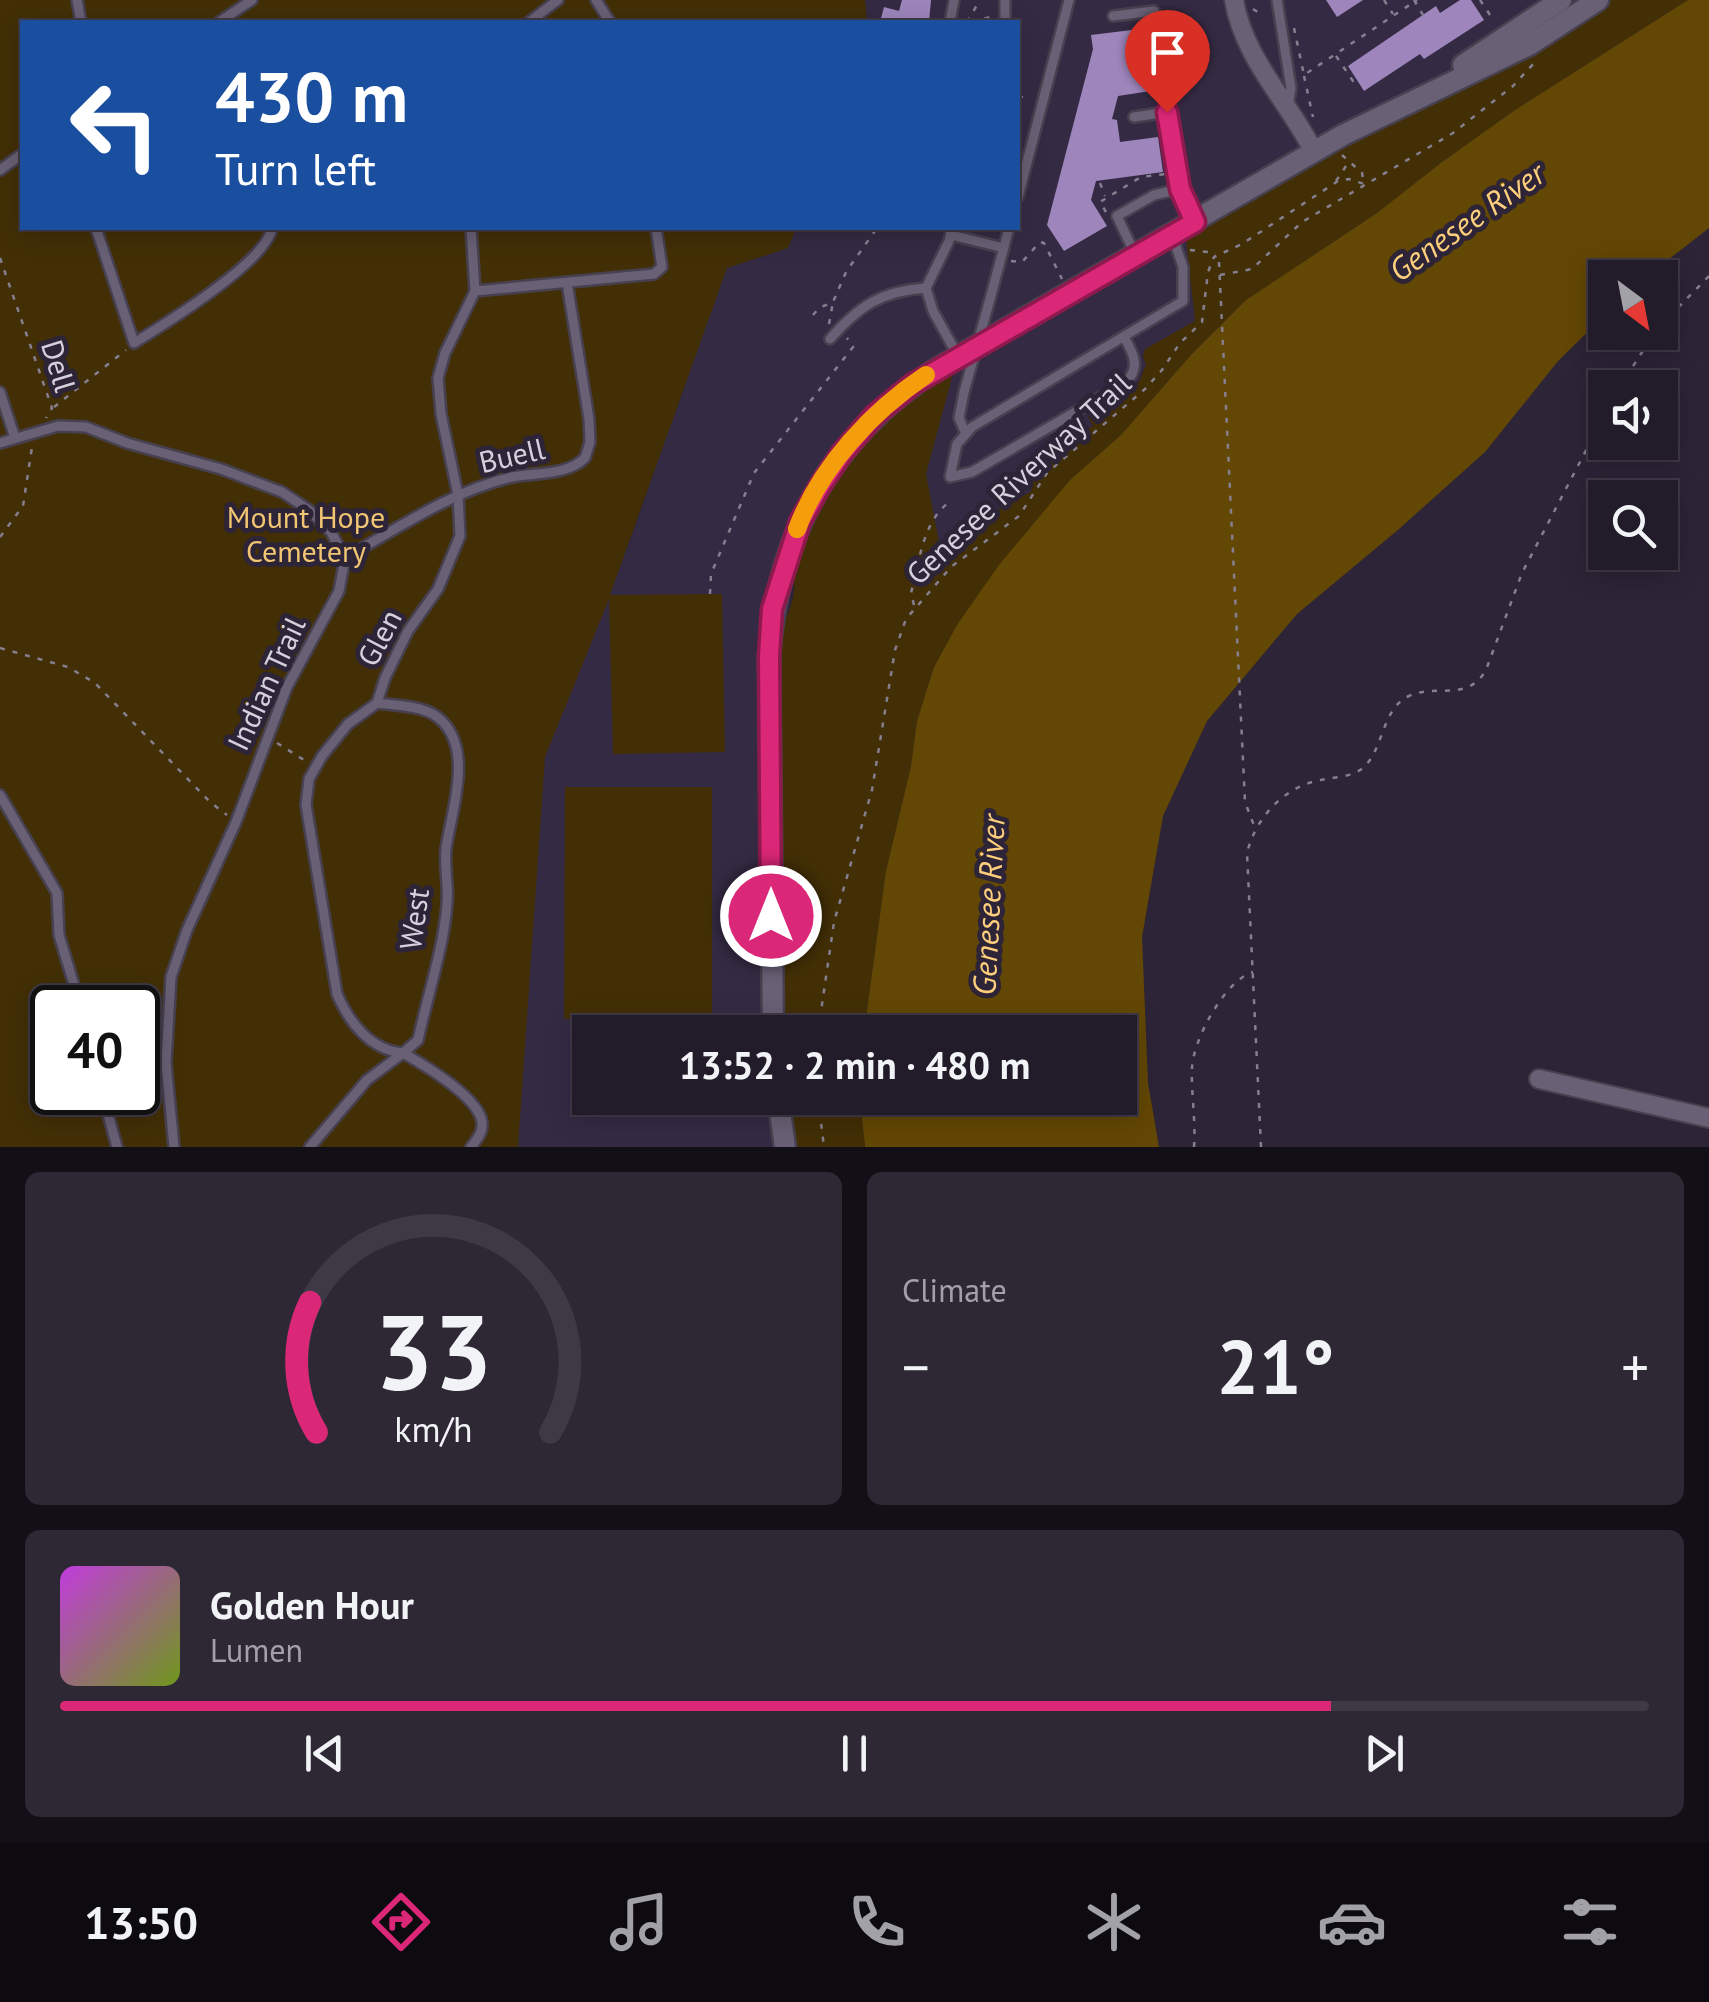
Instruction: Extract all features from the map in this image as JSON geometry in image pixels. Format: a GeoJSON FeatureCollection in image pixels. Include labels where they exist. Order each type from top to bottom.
{"type":"FeatureCollection","features":[{"type":"Feature","properties":{"kind":"street"},"geometry":{"type":"LineString","coordinates":[[1234,0],[1249,52],[1314,152]]}},
{"type":"Feature","properties":{"kind":"street"},"geometry":{"type":"LineString","coordinates":[[1412,100],[1562,0]]}},
{"type":"Feature","properties":{"kind":"street"},"geometry":{"type":"LineString","coordinates":[[772,1015],[772,609],[800,522],[842,453],[887,405],[958,356],[1314,152],[1528,44],[1598,0]]}},
{"type":"Feature","properties":{"kind":"street"},"geometry":{"type":"LineString","coordinates":[[1538,1079],[1709,1118]]}},
{"type":"Feature","properties":{"kind":"street"},"geometry":{"type":"LineString","coordinates":[[780,1115],[785,1147]]}},
{"type":"Feature","properties":{"kind":"lane"},"geometry":{"type":"LineString","coordinates":[[221,20],[252,0]]}},
{"type":"Feature","properties":{"kind":"lane"},"geometry":{"type":"LineString","coordinates":[[532,20],[558,0]]}},
{"type":"Feature","properties":{"kind":"lane"},"geometry":{"type":"LineString","coordinates":[[1003,19],[1005,0]]}},
{"type":"Feature","properties":{"kind":"lane"},"geometry":{"type":"LineString","coordinates":[[1020,189],[1070,0]]}},
{"type":"Feature","properties":{"kind":"lane"},"geometry":{"type":"LineString","coordinates":[[1278,0],[1291,88],[1285,104]]}},
{"type":"Feature","properties":{"kind":"lane"},"geometry":{"type":"LineString","coordinates":[[1112,16],[1154,12],[1180,189],[1195,222]]}},
{"type":"Feature","properties":{"kind":"lane"},"geometry":{"type":"LineString","coordinates":[[1134,117],[1167,112]]}},
{"type":"Feature","properties":{"kind":"lane"},"geometry":{"type":"LineString","coordinates":[[1136,256],[1116,216],[1154,195],[1180,189]]}},
{"type":"Feature","properties":{"kind":"lane"},"geometry":{"type":"LineString","coordinates":[[97,230],[134,343],[252,260],[270,239],[272,230]]}},
{"type":"Feature","properties":{"kind":"lane"},"geometry":{"type":"LineString","coordinates":[[471,230],[475,291],[654,274],[662,266],[656,230]]}},
{"type":"Feature","properties":{"kind":"lane"},"geometry":{"type":"LineString","coordinates":[[966,432],[959,418],[964,392],[1009,230]]}},
{"type":"Feature","properties":{"kind":"lane"},"geometry":{"type":"LineString","coordinates":[[958,356],[933,311],[926,288],[952,231],[1002,253]]}},
{"type":"Feature","properties":{"kind":"lane"},"geometry":{"type":"LineString","coordinates":[[1124,337],[1136,364],[1125,383],[967,474],[950,477],[957,444],[966,432],[1124,337],[1184,301],[1183,267],[1172,235]]}},
{"type":"Feature","properties":{"kind":"lane","name":"Buell"},"geometry":{"type":"LineString","coordinates":[[345,558],[458,495],[511,477],[566,470],[585,458],[590,419],[566,283]]}},
{"type":"Feature","properties":{"kind":"lane"},"geometry":{"type":"LineString","coordinates":[[834,335],[866,304],[926,288]]}},
{"type":"Feature","properties":{"kind":"lane","name":"Glen"},"geometry":{"type":"LineString","coordinates":[[402,1053],[383,1051],[346,1015],[337,994],[306,804],[309,778],[315,767],[348,724],[377,703],[385,678],[408,632],[438,589],[460,536],[458,495],[441,414],[438,378],[444,353],[475,291]]}},
{"type":"Feature","properties":{"kind":"lane"},"geometry":{"type":"LineString","coordinates":[[0,392],[14,438]]}},
{"type":"Feature","properties":{"kind":"lane"},"geometry":{"type":"LineString","coordinates":[[0,444],[58,426],[86,427],[126,443],[221,469],[282,492],[309,510],[331,532],[345,558]]}},
{"type":"Feature","properties":{"kind":"lane","name":"Indian Trail"},"geometry":{"type":"LineString","coordinates":[[174,1147],[166,1063],[171,976],[287,688],[339,592],[345,558]]}},
{"type":"Feature","properties":{"kind":"lane","name":"West"},"geometry":{"type":"LineString","coordinates":[[377,703],[422,710],[442,720],[452,735],[457,766],[445,858],[447,904],[418,1040],[402,1053]]}},
{"type":"Feature","properties":{"kind":"lane"},"geometry":{"type":"LineString","coordinates":[[0,795],[58,893],[58,934],[74,985]]}},
{"type":"Feature","properties":{"kind":"lane"},"geometry":{"type":"LineString","coordinates":[[310,1147],[367,1080],[402,1053],[432,1070],[470,1102],[481,1118],[481,1133],[471,1147]]}},
{"type":"Feature","properties":{"kind":"lane"},"geometry":{"type":"LineString","coordinates":[[108,1115],[117,1147]]}},
{"type":"Feature","properties":{"kind":"path"},"geometry":{"type":"LineString","coordinates":[[1384,0],[1394,15]]}},
{"type":"Feature","properties":{"kind":"path"},"geometry":{"type":"LineString","coordinates":[[1480,0],[1495,22]]}},
{"type":"Feature","properties":{"kind":"path"},"geometry":{"type":"LineString","coordinates":[[1304,75],[1415,1],[1423,15]]}},
{"type":"Feature","properties":{"kind":"path"},"geometry":{"type":"LineString","coordinates":[[1295,30],[1313,118]]}},
{"type":"Feature","properties":{"kind":"path"},"geometry":{"type":"LineString","coordinates":[[1220,274],[1252,268],[1292,229],[1453,133],[1514,86],[1545,53]]}},
{"type":"Feature","properties":{"kind":"path"},"geometry":{"type":"LineString","coordinates":[[1335,54],[1353,81],[1356,78]]}},
{"type":"Feature","properties":{"kind":"path"},"geometry":{"type":"LineString","coordinates":[[1337,150],[1362,174],[1364,184]]}},
{"type":"Feature","properties":{"kind":"path"},"geometry":{"type":"LineString","coordinates":[[1333,184],[1349,161]]}},
{"type":"Feature","properties":{"kind":"path"},"geometry":{"type":"LineString","coordinates":[[1106,212],[1100,202],[1141,176],[1178,172]]}},
{"type":"Feature","properties":{"kind":"path"},"geometry":{"type":"LineString","coordinates":[[1333,184],[1349,179],[1364,184]]}},
{"type":"Feature","properties":{"kind":"path"},"geometry":{"type":"LineString","coordinates":[[1100,182],[1106,198]]}},
{"type":"Feature","properties":{"kind":"path","name":"Genesee Riverway Trail"},"geometry":{"type":"LineString","coordinates":[[820,1015],[834,922],[872,790],[895,650],[915,606],[950,566],[1019,516],[1047,473],[1156,377],[1180,343],[1202,322],[1208,272],[1214,257],[1247,242],[1333,184]]}},
{"type":"Feature","properties":{"kind":"path"},"geometry":{"type":"LineString","coordinates":[[710,594],[711,574],[754,473],[853,347],[834,335],[828,323],[846,272],[875,230]]}},
{"type":"Feature","properties":{"kind":"path"},"geometry":{"type":"LineString","coordinates":[[1002,253],[1022,262],[1040,242],[1044,243],[1062,280]]}},
{"type":"Feature","properties":{"kind":"path","name":"Dell"},"geometry":{"type":"LineString","coordinates":[[0,258],[52,408],[36,431],[26,465],[28,488],[22,506],[0,537]]}},
{"type":"Feature","properties":{"kind":"path"},"geometry":{"type":"LineString","coordinates":[[1220,262],[1245,802],[1256,829]]}},
{"type":"Feature","properties":{"kind":"path"},"geometry":{"type":"LineString","coordinates":[[1678,308],[1709,276]]}},
{"type":"Feature","properties":{"kind":"path"},"geometry":{"type":"LineString","coordinates":[[813,315],[833,302]]}},
{"type":"Feature","properties":{"kind":"path"},"geometry":{"type":"LineString","coordinates":[[52,408],[134,343]]}},
{"type":"Feature","properties":{"kind":"path"},"geometry":{"type":"LineString","coordinates":[[1260,1147],[1247,853],[1256,829],[1294,788],[1362,768],[1394,708],[1407,696],[1459,692],[1478,682],[1522,574],[1588,447]]}},
{"type":"Feature","properties":{"kind":"path"},"geometry":{"type":"LineString","coordinates":[[915,606],[910,598],[926,536],[936,512],[951,501]]}},
{"type":"Feature","properties":{"kind":"path"},"geometry":{"type":"LineString","coordinates":[[0,648],[68,667],[95,683],[210,802],[236,822]]}},
{"type":"Feature","properties":{"kind":"path"},"geometry":{"type":"LineString","coordinates":[[267,737],[315,767]]}},
{"type":"Feature","properties":{"kind":"path"},"geometry":{"type":"LineString","coordinates":[[1194,1147],[1192,1065],[1196,1048],[1221,998],[1241,976],[1253,972]]}},
{"type":"Feature","properties":{"kind":"path"},"geometry":{"type":"LineString","coordinates":[[820,1115],[824,1147]]}},
{"type":"Feature","properties":{"kind":"shaded area"},"geometry":{"type":"Polygon","coordinates":[[[865,0],[1555,0],[1442,76],[1184,217],[1196,321],[1145,349],[1146,365],[1139,382],[1088,417],[1093,426],[1022,468],[1032,491],[939,543],[926,474],[960,345],[900,383],[845,434],[800,502],[782,541],[762,619],[759,659],[763,1015],[572,1015],[572,1115],[771,1115],[776,1147],[516,1147],[545,757],[619,571],[727,268],[787,248],[795,230],[1020,230],[1020,20],[867,20],[865,0]]]}},
{"type":"Feature","properties":{"kind":"green space","name":"Mount Hope Cemetery"},"geometry":{"type":"Polygon","coordinates":[[[0,0],[865,0],[867,20],[20,20],[20,230],[795,230],[788,248],[727,268],[610,595],[722,594],[725,752],[613,754],[609,599],[545,757],[518,1147],[0,1147],[0,0]]]}},
{"type":"Feature","properties":{"kind":"green space"},"geometry":{"type":"Polygon","coordinates":[[[1606,0],[1688,0],[1515,110],[1377,213],[1246,300],[1190,356],[1121,435],[1070,480],[957,625],[934,667],[917,721],[911,766],[886,871],[866,1015],[782,1015],[779,635],[792,603],[794,565],[805,531],[836,476],[878,426],[954,370],[926,474],[939,542],[1032,491],[1022,468],[1093,426],[1088,416],[1139,382],[1146,365],[1145,349],[1195,321],[1186,238],[1307,170],[1323,157],[1606,0]]]}},
{"type":"Feature","properties":{"kind":"green space"},"geometry":{"type":"Polygon","coordinates":[[[565,787],[712,787],[712,1015],[572,1015],[572,1019],[564,1019],[565,787]]]}},
{"type":"Feature","properties":{"kind":"green space"},"geometry":{"type":"Polygon","coordinates":[[[790,1115],[862,1115],[865,1147],[795,1147],[790,1115]]]}},
{"type":"Feature","properties":{"kind":"water","name":"Genesee River"},"geometry":{"type":"Polygon","coordinates":[[[1688,0],[1709,0],[1709,228],[1668,260],[1588,260],[1588,332],[1558,361],[1485,452],[1297,614],[1207,721],[1163,816],[1142,937],[1148,1083],[1159,1147],[865,1147],[862,1115],[1137,1115],[1137,1015],[866,1015],[886,871],[911,766],[917,721],[934,667],[957,625],[999,565],[1070,480],[1121,435],[1190,356],[1246,300],[1377,213],[1515,110],[1688,0]]]}},
{"type":"Feature","properties":{"kind":"building"},"geometry":{"type":"Polygon","coordinates":[[[902,0],[931,0],[929,20],[881,20],[884,7],[899,11],[902,0]]]}},
{"type":"Feature","properties":{"kind":"building"},"geometry":{"type":"Polygon","coordinates":[[[1326,0],[1363,0],[1337,17],[1326,0]]]}},
{"type":"Feature","properties":{"kind":"building"},"geometry":{"type":"Polygon","coordinates":[[[1460,0],[1471,0],[1484,20],[1424,59],[1420,54],[1364,91],[1348,66],[1436,6],[1440,13],[1460,0]]]}},
{"type":"Feature","properties":{"kind":"building"},"geometry":{"type":"Polygon","coordinates":[[[1148,28],[1157,90],[1118,96],[1112,119],[1117,120],[1120,142],[1158,137],[1163,172],[1096,181],[1091,200],[1107,226],[1064,251],[1047,225],[1093,49],[1091,35],[1148,28]]]}},
{"type":"Feature","properties":{"kind":"slow traffic"},"geometry":{"type":"LineString","coordinates":[[797,529],[842,453],[875,415],[926,375]]}},
{"type":"Feature","properties":{"kind":"route"},"geometry":{"type":"LineString","coordinates":[[771,916],[772,609],[800,522],[842,453],[875,415],[900,394],[958,356],[1195,222],[1180,189],[1167,112]]}}]}
